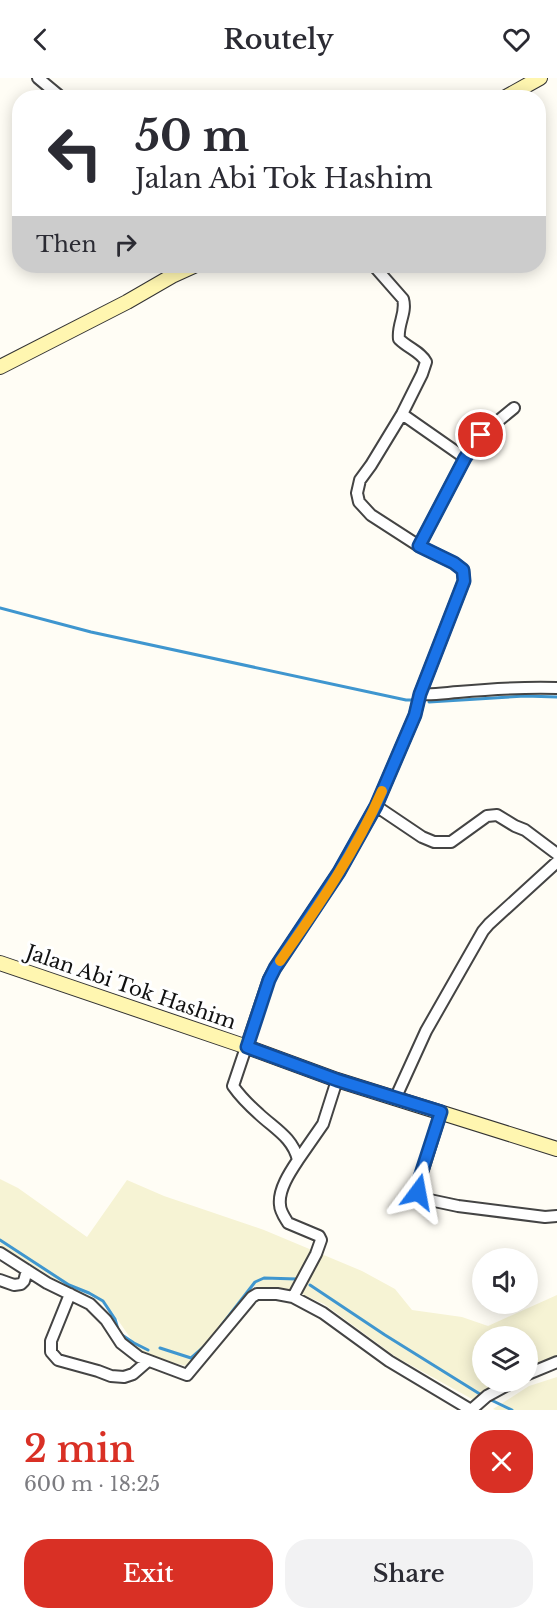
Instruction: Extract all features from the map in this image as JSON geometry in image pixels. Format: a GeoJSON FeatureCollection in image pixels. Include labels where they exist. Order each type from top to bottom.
{"type":"FeatureCollection","features":[{"type":"Feature","properties":{"kind":"main road"},"geometry":{"type":"LineString","coordinates":[[518,90],[540,78]]}},
{"type":"Feature","properties":{"kind":"main road"},"geometry":{"type":"LineString","coordinates":[[0,367],[179,273]]}},
{"type":"Feature","properties":{"kind":"main road","name":"Jalan Abi Tok Hashim"},"geometry":{"type":"LineString","coordinates":[[0,963],[337,1080],[557,1149]]}},
{"type":"Feature","properties":{"kind":"street"},"geometry":{"type":"LineString","coordinates":[[38,78],[52,90]]}},
{"type":"Feature","properties":{"kind":"street"},"geometry":{"type":"LineString","coordinates":[[298,1160],[296,1150],[287,1138],[258,1113],[233,1086],[275,968],[339,872],[376,806],[415,715],[420,694],[464,581],[463,570],[454,563],[419,546],[371,515],[359,502],[357,493],[360,480],[402,414],[426,363],[423,356],[410,349],[399,339],[405,306],[403,299],[380,273]]}},
{"type":"Feature","properties":{"kind":"street"},"geometry":{"type":"LineString","coordinates":[[419,546],[465,458],[481,435],[514,408]]}},
{"type":"Feature","properties":{"kind":"street"},"geometry":{"type":"LineString","coordinates":[[402,414],[465,458]]}},
{"type":"Feature","properties":{"kind":"street"},"geometry":{"type":"LineString","coordinates":[[420,694],[433,695],[533,687],[557,688]]}},
{"type":"Feature","properties":{"kind":"street"},"geometry":{"type":"LineString","coordinates":[[376,806],[422,837],[434,842],[451,842],[487,816],[497,815],[525,830],[557,855]]}},
{"type":"Feature","properties":{"kind":"street"},"geometry":{"type":"LineString","coordinates":[[395,1099],[426,1031],[483,931],[557,862]]}},
{"type":"Feature","properties":{"kind":"street"},"geometry":{"type":"LineString","coordinates":[[293,1297],[321,1240],[319,1236],[288,1223],[280,1205],[282,1192],[288,1175],[323,1124],[337,1080]]}},
{"type":"Feature","properties":{"kind":"street"},"geometry":{"type":"LineString","coordinates":[[441,1112],[418,1186],[421,1196],[458,1206],[544,1217],[557,1216]]}},
{"type":"Feature","properties":{"kind":"street"},"geometry":{"type":"LineString","coordinates":[[0,1252],[47,1283],[90,1304],[106,1320],[121,1343],[139,1357],[188,1375],[252,1297],[265,1294],[293,1297],[323,1313],[388,1361],[471,1410],[494,1392]]}},
{"type":"Feature","properties":{"kind":"street"},"geometry":{"type":"LineString","coordinates":[[0,1280],[14,1285],[21,1284],[27,1270]]}},
{"type":"Feature","properties":{"kind":"street"},"geometry":{"type":"LineString","coordinates":[[70,1294],[51,1341],[51,1352],[58,1360],[111,1376],[124,1377],[133,1374],[148,1361]]}},
{"type":"Feature","properties":{"kind":"street"},"geometry":{"type":"LineString","coordinates":[[538,1370],[557,1362]]}},
{"type":"Feature","properties":{"kind":"shaded area"},"geometry":{"type":"Polygon","coordinates":[[[0,1179],[18,1188],[87,1237],[127,1180],[164,1196],[264,1230],[362,1271],[395,1289],[412,1310],[462,1317],[488,1326],[472,1326],[472,1392],[494,1392],[472,1399],[396,1357],[324,1304],[293,1290],[252,1286],[191,1367],[156,1359],[138,1349],[111,1310],[92,1296],[68,1287],[0,1245],[0,1179]]]}},
{"type":"Feature","properties":{"kind":"shaded area"},"geometry":{"type":"Polygon","coordinates":[[[557,1295],[557,1365],[538,1373],[538,1326],[488,1326],[515,1314],[538,1314],[538,1304],[557,1295]]]}},
{"type":"Feature","properties":{"kind":"shaded area"},"geometry":{"type":"Polygon","coordinates":[[[557,1377],[557,1410],[493,1409],[520,1392],[538,1392],[538,1383],[557,1377]]]}},
{"type":"Feature","properties":{"kind":"waterway"},"geometry":{"type":"LineString","coordinates":[[0,608],[91,632],[406,700],[415,700]]}},
{"type":"Feature","properties":{"kind":"waterway"},"geometry":{"type":"LineString","coordinates":[[429,702],[525,696],[557,697]]}},
{"type":"Feature","properties":{"kind":"waterway"},"geometry":{"type":"LineString","coordinates":[[0,1240],[69,1285],[103,1301],[115,1319],[119,1333],[148,1350]]}},
{"type":"Feature","properties":{"kind":"waterway"},"geometry":{"type":"LineString","coordinates":[[221,1326],[255,1282],[264,1278],[297,1279]]}},
{"type":"Feature","properties":{"kind":"waterway"},"geometry":{"type":"LineString","coordinates":[[310,1285],[483,1396]]}},
{"type":"Feature","properties":{"kind":"waterway"},"geometry":{"type":"LineString","coordinates":[[160,1348],[191,1358],[206,1345]]}},
{"type":"Feature","properties":{"kind":"waterway"},"geometry":{"type":"LineString","coordinates":[[489,1399],[512,1410]]}},
{"type":"Feature","properties":{"kind":"slow traffic"},"geometry":{"type":"LineString","coordinates":[[280,961],[339,872],[382,791]]}},
{"type":"Feature","properties":{"kind":"route"},"geometry":{"type":"LineString","coordinates":[[418,1192],[419,1180],[441,1112],[337,1080],[247,1047],[275,968],[339,872],[376,806],[415,715],[420,694],[464,581],[463,570],[454,563],[419,546],[465,458],[481,435]]}}]}
